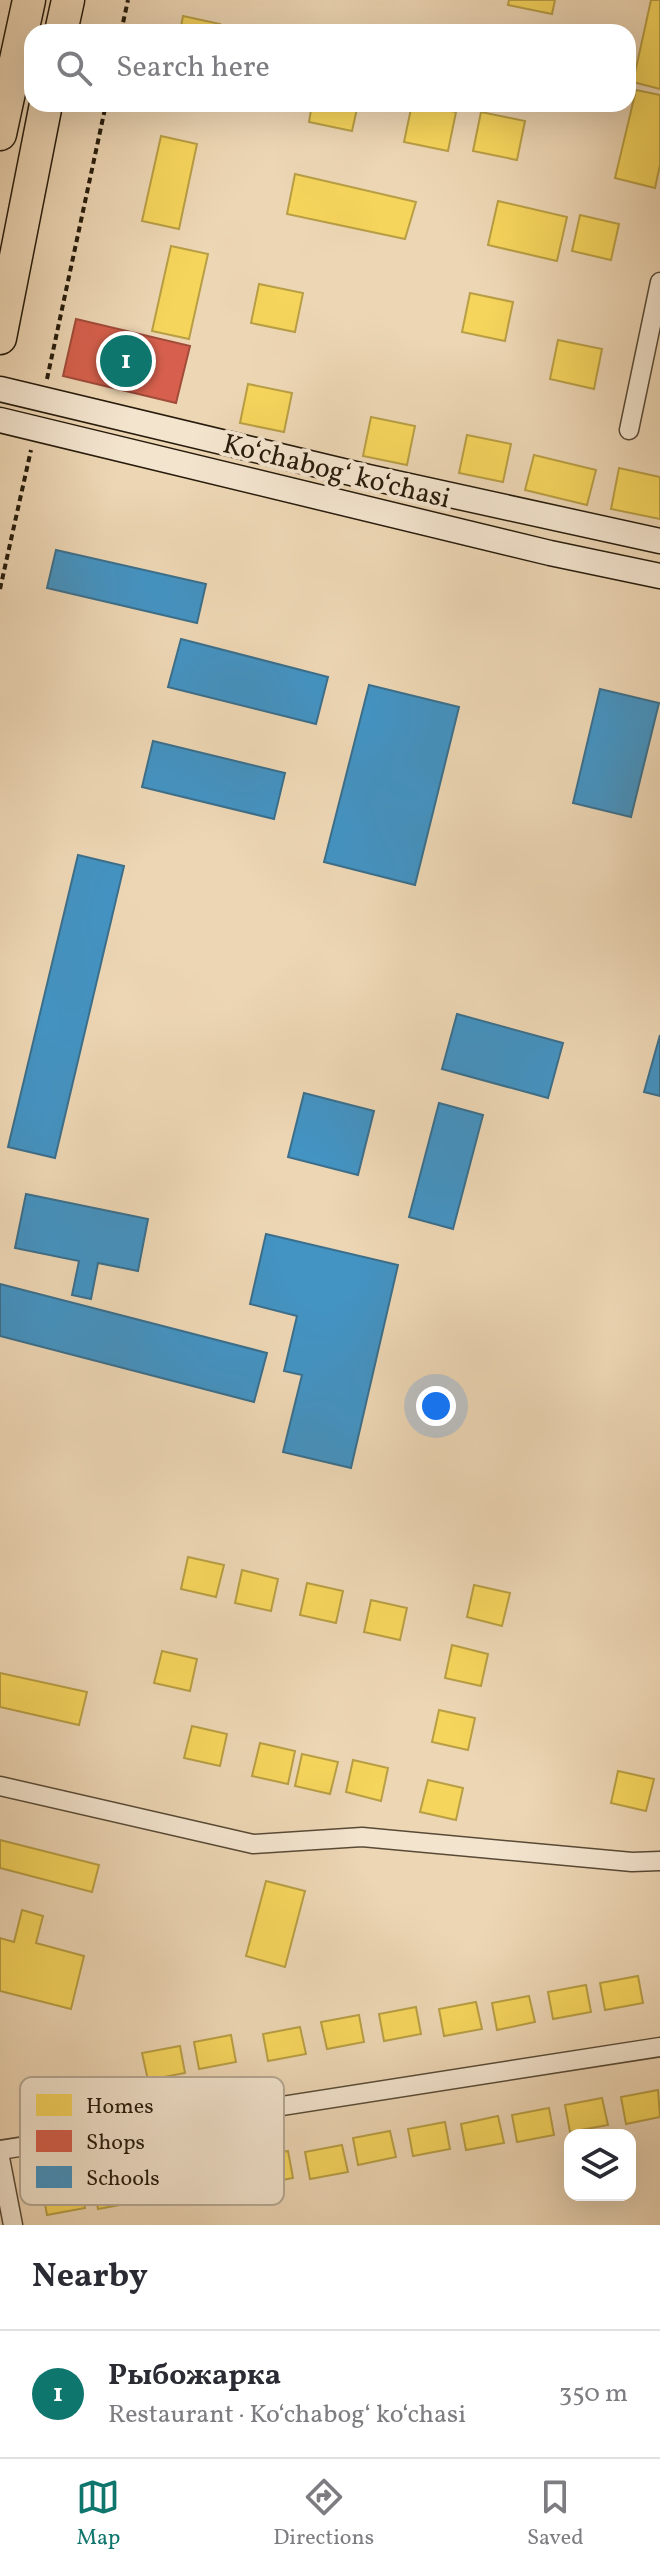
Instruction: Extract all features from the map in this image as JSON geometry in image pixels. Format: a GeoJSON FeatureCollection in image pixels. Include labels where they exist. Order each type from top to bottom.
{"type":"FeatureCollection","features":[{"type":"Feature","properties":{"kind":"highway"},"geometry":{"type":"LineString","coordinates":[[0,134],[29,0]]}},
{"type":"Feature","properties":{"kind":"highway"},"geometry":{"type":"LineString","coordinates":[[63,24],[68,0]]}},
{"type":"Feature","properties":{"kind":"highway"},"geometry":{"type":"LineString","coordinates":[[0,338],[44,112]]}},
{"type":"Feature","properties":{"kind":"main road","name":"Ko‘chabog‘ ko‘chasi"},"geometry":{"type":"LineString","coordinates":[[0,389],[368,477],[660,541]]}},
{"type":"Feature","properties":{"kind":"main road","name":"Ko‘chabog‘ ko‘chasi"},"geometry":{"type":"LineString","coordinates":[[0,420],[550,553],[660,576]]}},
{"type":"Feature","properties":{"kind":"main road"},"geometry":{"type":"LineString","coordinates":[[550,553],[559,519]]}},
{"type":"Feature","properties":{"kind":"street"},"geometry":{"type":"LineString","coordinates":[[629,430],[660,282]]}},
{"type":"Feature","properties":{"kind":"street"},"geometry":{"type":"LineString","coordinates":[[0,1786],[253,1844],[362,1837],[572,1858],[660,1861]]}},
{"type":"Feature","properties":{"kind":"street"},"geometry":{"type":"LineString","coordinates":[[284,2106],[660,2047]]}},
{"type":"Feature","properties":{"kind":"street"},"geometry":{"type":"LineString","coordinates":[[0,2150],[20,2147]]}},
{"type":"Feature","properties":{"kind":"street"},"geometry":{"type":"LineString","coordinates":[[0,2158],[13,2225]]}},
{"type":"Feature","properties":{"kind":"path"},"geometry":{"type":"LineString","coordinates":[[123,24],[128,0]]}},
{"type":"Feature","properties":{"kind":"path"},"geometry":{"type":"LineString","coordinates":[[43,399],[104,112]]}},
{"type":"Feature","properties":{"kind":"path"},"geometry":{"type":"LineString","coordinates":[[0,589],[37,428]]}},
{"type":"Feature","properties":{"kind":"building: Homes"},"geometry":{"type":"Polygon","coordinates":[[[509,0],[555,0],[552,14],[508,5],[509,0]]]}},
{"type":"Feature","properties":{"kind":"building: Homes"},"geometry":{"type":"Polygon","coordinates":[[[651,0],[660,0],[660,89],[636,83],[636,68],[651,0]]]}},
{"type":"Feature","properties":{"kind":"building: Homes"},"geometry":{"type":"Polygon","coordinates":[[[183,16],[220,24],[182,24],[183,16]]]}},
{"type":"Feature","properties":{"kind":"building: Homes"},"geometry":{"type":"Polygon","coordinates":[[[636,90],[660,95],[660,165],[655,188],[615,178],[631,112],[636,112],[636,90]]]}},
{"type":"Feature","properties":{"kind":"building: Homes"},"geometry":{"type":"Polygon","coordinates":[[[311,112],[356,112],[352,131],[309,122],[311,112]]]}},
{"type":"Feature","properties":{"kind":"building: Homes"},"geometry":{"type":"Polygon","coordinates":[[[410,112],[456,112],[448,151],[404,142],[410,112]]]}},
{"type":"Feature","properties":{"kind":"building: Homes"},"geometry":{"type":"Polygon","coordinates":[[[481,112],[525,121],[517,160],[473,151],[481,112]]]}},
{"type":"Feature","properties":{"kind":"building: Homes"},"geometry":{"type":"Polygon","coordinates":[[[161,136],[197,144],[179,229],[142,221],[161,136]]]}},
{"type":"Feature","properties":{"kind":"building: Homes"},"geometry":{"type":"Polygon","coordinates":[[[295,174],[416,202],[405,239],[287,214],[295,174]]]}},
{"type":"Feature","properties":{"kind":"building: Homes"},"geometry":{"type":"Polygon","coordinates":[[[498,201],[567,217],[557,261],[488,245],[498,201]]]}},
{"type":"Feature","properties":{"kind":"building: Homes"},"geometry":{"type":"Polygon","coordinates":[[[580,215],[619,224],[611,260],[572,251],[580,215]]]}},
{"type":"Feature","properties":{"kind":"building: Homes"},"geometry":{"type":"Polygon","coordinates":[[[171,246],[208,254],[189,339],[152,331],[171,246]]]}},
{"type":"Feature","properties":{"kind":"building: Homes"},"geometry":{"type":"Polygon","coordinates":[[[259,284],[303,293],[295,332],[251,323],[259,284]]]}},
{"type":"Feature","properties":{"kind":"building: Homes"},"geometry":{"type":"Polygon","coordinates":[[[470,293],[513,302],[505,341],[462,332],[470,293]]]}},
{"type":"Feature","properties":{"kind":"building: Homes"},"geometry":{"type":"Polygon","coordinates":[[[558,340],[602,349],[594,389],[550,379],[558,340]]]}},
{"type":"Feature","properties":{"kind":"building: Homes"},"geometry":{"type":"Polygon","coordinates":[[[248,384],[292,393],[284,432],[240,423],[248,384]]]}},
{"type":"Feature","properties":{"kind":"building: Homes"},"geometry":{"type":"Polygon","coordinates":[[[371,417],[415,426],[407,465],[363,456],[371,417]]]}},
{"type":"Feature","properties":{"kind":"building: Homes"},"geometry":{"type":"Polygon","coordinates":[[[467,435],[511,444],[503,482],[459,473],[467,435]]]}},
{"type":"Feature","properties":{"kind":"building: Homes"},"geometry":{"type":"Polygon","coordinates":[[[534,455],[596,470],[587,505],[525,490],[534,455]]]}},
{"type":"Feature","properties":{"kind":"building: Homes"},"geometry":{"type":"Polygon","coordinates":[[[619,468],[660,477],[660,519],[611,509],[619,468]]]}},
{"type":"Feature","properties":{"kind":"building: Homes"},"geometry":{"type":"Polygon","coordinates":[[[188,1557],[224,1565],[216,1597],[181,1589],[188,1557]]]}},
{"type":"Feature","properties":{"kind":"building: Homes"},"geometry":{"type":"Polygon","coordinates":[[[242,1570],[278,1579],[271,1611],[235,1603],[242,1570]]]}},
{"type":"Feature","properties":{"kind":"building: Homes"},"geometry":{"type":"Polygon","coordinates":[[[307,1583],[343,1591],[336,1623],[300,1615],[307,1583]]]}},
{"type":"Feature","properties":{"kind":"building: Homes"},"geometry":{"type":"Polygon","coordinates":[[[474,1585],[510,1593],[502,1626],[467,1617],[474,1585]]]}},
{"type":"Feature","properties":{"kind":"building: Homes"},"geometry":{"type":"Polygon","coordinates":[[[371,1600],[407,1608],[400,1640],[364,1632],[371,1600]]]}},
{"type":"Feature","properties":{"kind":"building: Homes"},"geometry":{"type":"Polygon","coordinates":[[[452,1645],[488,1654],[481,1686],[445,1678],[452,1645]]]}},
{"type":"Feature","properties":{"kind":"building: Homes"},"geometry":{"type":"Polygon","coordinates":[[[162,1651],[197,1659],[190,1691],[154,1683],[162,1651]]]}},
{"type":"Feature","properties":{"kind":"building: Homes"},"geometry":{"type":"Polygon","coordinates":[[[0,1673],[87,1692],[79,1725],[0,1707],[0,1673]]]}},
{"type":"Feature","properties":{"kind":"building: Homes"},"geometry":{"type":"Polygon","coordinates":[[[439,1710],[475,1718],[468,1750],[432,1742],[439,1710]]]}},
{"type":"Feature","properties":{"kind":"building: Homes"},"geometry":{"type":"Polygon","coordinates":[[[192,1726],[227,1734],[220,1766],[184,1758],[192,1726]]]}},
{"type":"Feature","properties":{"kind":"building: Homes"},"geometry":{"type":"Polygon","coordinates":[[[260,1743],[295,1751],[288,1784],[252,1776],[260,1743]]]}},
{"type":"Feature","properties":{"kind":"building: Homes"},"geometry":{"type":"Polygon","coordinates":[[[302,1754],[338,1762],[330,1794],[295,1786],[302,1754]]]}},
{"type":"Feature","properties":{"kind":"building: Homes"},"geometry":{"type":"Polygon","coordinates":[[[353,1760],[388,1768],[381,1801],[346,1792],[353,1760]]]}},
{"type":"Feature","properties":{"kind":"building: Homes"},"geometry":{"type":"Polygon","coordinates":[[[618,1771],[654,1779],[646,1811],[611,1803],[618,1771]]]}},
{"type":"Feature","properties":{"kind":"building: Homes"},"geometry":{"type":"Polygon","coordinates":[[[428,1780],[463,1788],[456,1820],[420,1812],[428,1780]]]}},
{"type":"Feature","properties":{"kind":"building: Homes"},"geometry":{"type":"Polygon","coordinates":[[[0,1840],[99,1865],[92,1892],[0,1868],[0,1840]]]}},
{"type":"Feature","properties":{"kind":"building: Homes"},"geometry":{"type":"Polygon","coordinates":[[[266,1881],[305,1891],[285,1967],[246,1956],[266,1881]]]}},
{"type":"Feature","properties":{"kind":"building: Homes"},"geometry":{"type":"Polygon","coordinates":[[[22,1910],[43,1916],[36,1943],[84,1956],[71,2009],[0,1991],[0,1938],[14,1942],[22,1910]]]}},
{"type":"Feature","properties":{"kind":"building: Homes"},"geometry":{"type":"Polygon","coordinates":[[[638,1976],[643,2003],[605,2010],[600,1983],[638,1976]]]}},
{"type":"Feature","properties":{"kind":"building: Homes"},"geometry":{"type":"Polygon","coordinates":[[[586,1985],[591,2012],[553,2019],[548,1992],[586,1985]]]}},
{"type":"Feature","properties":{"kind":"building: Homes"},"geometry":{"type":"Polygon","coordinates":[[[529,1996],[535,2022],[497,2030],[492,2003],[529,1996]]]}},
{"type":"Feature","properties":{"kind":"building: Homes"},"geometry":{"type":"Polygon","coordinates":[[[476,2002],[482,2029],[444,2036],[439,2009],[476,2002]]]}},
{"type":"Feature","properties":{"kind":"building: Homes"},"geometry":{"type":"Polygon","coordinates":[[[416,2007],[421,2034],[384,2041],[379,2014],[416,2007]]]}},
{"type":"Feature","properties":{"kind":"building: Homes"},"geometry":{"type":"Polygon","coordinates":[[[359,2015],[364,2042],[327,2049],[321,2022],[359,2015]]]}},
{"type":"Feature","properties":{"kind":"building: Homes"},"geometry":{"type":"Polygon","coordinates":[[[300,2027],[306,2054],[268,2061],[263,2034],[300,2027]]]}},
{"type":"Feature","properties":{"kind":"building: Homes"},"geometry":{"type":"Polygon","coordinates":[[[231,2035],[236,2062],[199,2069],[194,2042],[231,2035]]]}},
{"type":"Feature","properties":{"kind":"building: Homes"},"geometry":{"type":"Polygon","coordinates":[[[180,2046],[185,2073],[147,2077],[142,2053],[180,2046]]]}},
{"type":"Feature","properties":{"kind":"building: Homes"},"geometry":{"type":"Polygon","coordinates":[[[658,2090],[660,2117],[626,2124],[621,2097],[658,2090]]]}},
{"type":"Feature","properties":{"kind":"building: Homes"},"geometry":{"type":"Polygon","coordinates":[[[602,2098],[608,2125],[569,2129],[565,2105],[602,2098]]]}},
{"type":"Feature","properties":{"kind":"building: Homes"},"geometry":{"type":"Polygon","coordinates":[[[549,2108],[554,2135],[517,2142],[512,2115],[549,2108]]]}},
{"type":"Feature","properties":{"kind":"building: Homes"},"geometry":{"type":"Polygon","coordinates":[[[498,2116],[504,2143],[466,2150],[461,2124],[498,2116]]]}},
{"type":"Feature","properties":{"kind":"building: Homes"},"geometry":{"type":"Polygon","coordinates":[[[445,2122],[450,2149],[413,2156],[408,2129],[445,2122]]]}},
{"type":"Feature","properties":{"kind":"building: Homes"},"geometry":{"type":"Polygon","coordinates":[[[390,2131],[396,2157],[358,2165],[353,2138],[390,2131]]]}},
{"type":"Feature","properties":{"kind":"building: Homes"},"geometry":{"type":"Polygon","coordinates":[[[342,2145],[348,2172],[310,2179],[305,2152],[342,2145]]]}},
{"type":"Feature","properties":{"kind":"building: Homes"},"geometry":{"type":"Polygon","coordinates":[[[288,2151],[293,2178],[284,2180],[284,2152],[288,2151]]]}},
{"type":"Feature","properties":{"kind":"building: Homes"},"geometry":{"type":"Polygon","coordinates":[[[45,2205],[84,2205],[85,2208],[47,2215],[45,2205]]]}},
{"type":"Feature","properties":{"kind":"building: Homes"},"geometry":{"type":"Polygon","coordinates":[[[97,2205],[120,2205],[98,2209],[97,2205]]]}},
{"type":"Feature","properties":{"kind":"building: Shops"},"geometry":{"type":"Polygon","coordinates":[[[76,319],[190,346],[176,403],[63,376],[76,319]]]}},
{"type":"Feature","properties":{"kind":"building: Schools"},"geometry":{"type":"Polygon","coordinates":[[[56,550],[206,584],[197,623],[47,588],[56,550]]]}},
{"type":"Feature","properties":{"kind":"building: Schools"},"geometry":{"type":"Polygon","coordinates":[[[181,639],[328,677],[316,724],[168,687],[181,639]]]}},
{"type":"Feature","properties":{"kind":"building: Schools"},"geometry":{"type":"Polygon","coordinates":[[[369,685],[459,707],[415,885],[324,862],[369,685]]]}},
{"type":"Feature","properties":{"kind":"building: Schools"},"geometry":{"type":"Polygon","coordinates":[[[600,689],[659,703],[631,817],[573,803],[600,689]]]}},
{"type":"Feature","properties":{"kind":"building: Schools"},"geometry":{"type":"Polygon","coordinates":[[[153,741],[285,773],[274,819],[142,787],[153,741]]]}},
{"type":"Feature","properties":{"kind":"building: Schools"},"geometry":{"type":"Polygon","coordinates":[[[78,855],[124,866],[55,1158],[8,1147],[78,855]]]}},
{"type":"Feature","properties":{"kind":"building: Schools"},"geometry":{"type":"Polygon","coordinates":[[[457,1014],[563,1043],[548,1098],[442,1069],[457,1014]]]}},
{"type":"Feature","properties":{"kind":"building: Schools"},"geometry":{"type":"Polygon","coordinates":[[[660,1035],[660,1096],[644,1092],[660,1035]]]}},
{"type":"Feature","properties":{"kind":"building: Schools"},"geometry":{"type":"Polygon","coordinates":[[[304,1093],[374,1111],[358,1175],[288,1157],[304,1093]]]}},
{"type":"Feature","properties":{"kind":"building: Schools"},"geometry":{"type":"Polygon","coordinates":[[[439,1103],[483,1115],[453,1229],[409,1217],[439,1103]]]}},
{"type":"Feature","properties":{"kind":"building: Schools"},"geometry":{"type":"Polygon","coordinates":[[[26,1194],[148,1219],[138,1271],[98,1263],[91,1299],[72,1295],[79,1261],[15,1248],[26,1194]]]}},
{"type":"Feature","properties":{"kind":"building: Schools"},"geometry":{"type":"Polygon","coordinates":[[[266,1234],[398,1265],[351,1468],[283,1452],[302,1375],[284,1371],[297,1316],[250,1304],[266,1234]]]}},
{"type":"Feature","properties":{"kind":"building: Schools"},"geometry":{"type":"Polygon","coordinates":[[[0,1284],[267,1353],[254,1402],[0,1336],[0,1284]]]}},
{"type":"Feature","properties":{"kind":"place","name":"Рыбожарка"},"geometry":{"type":"Point","coordinates":[126,361]}}]}
